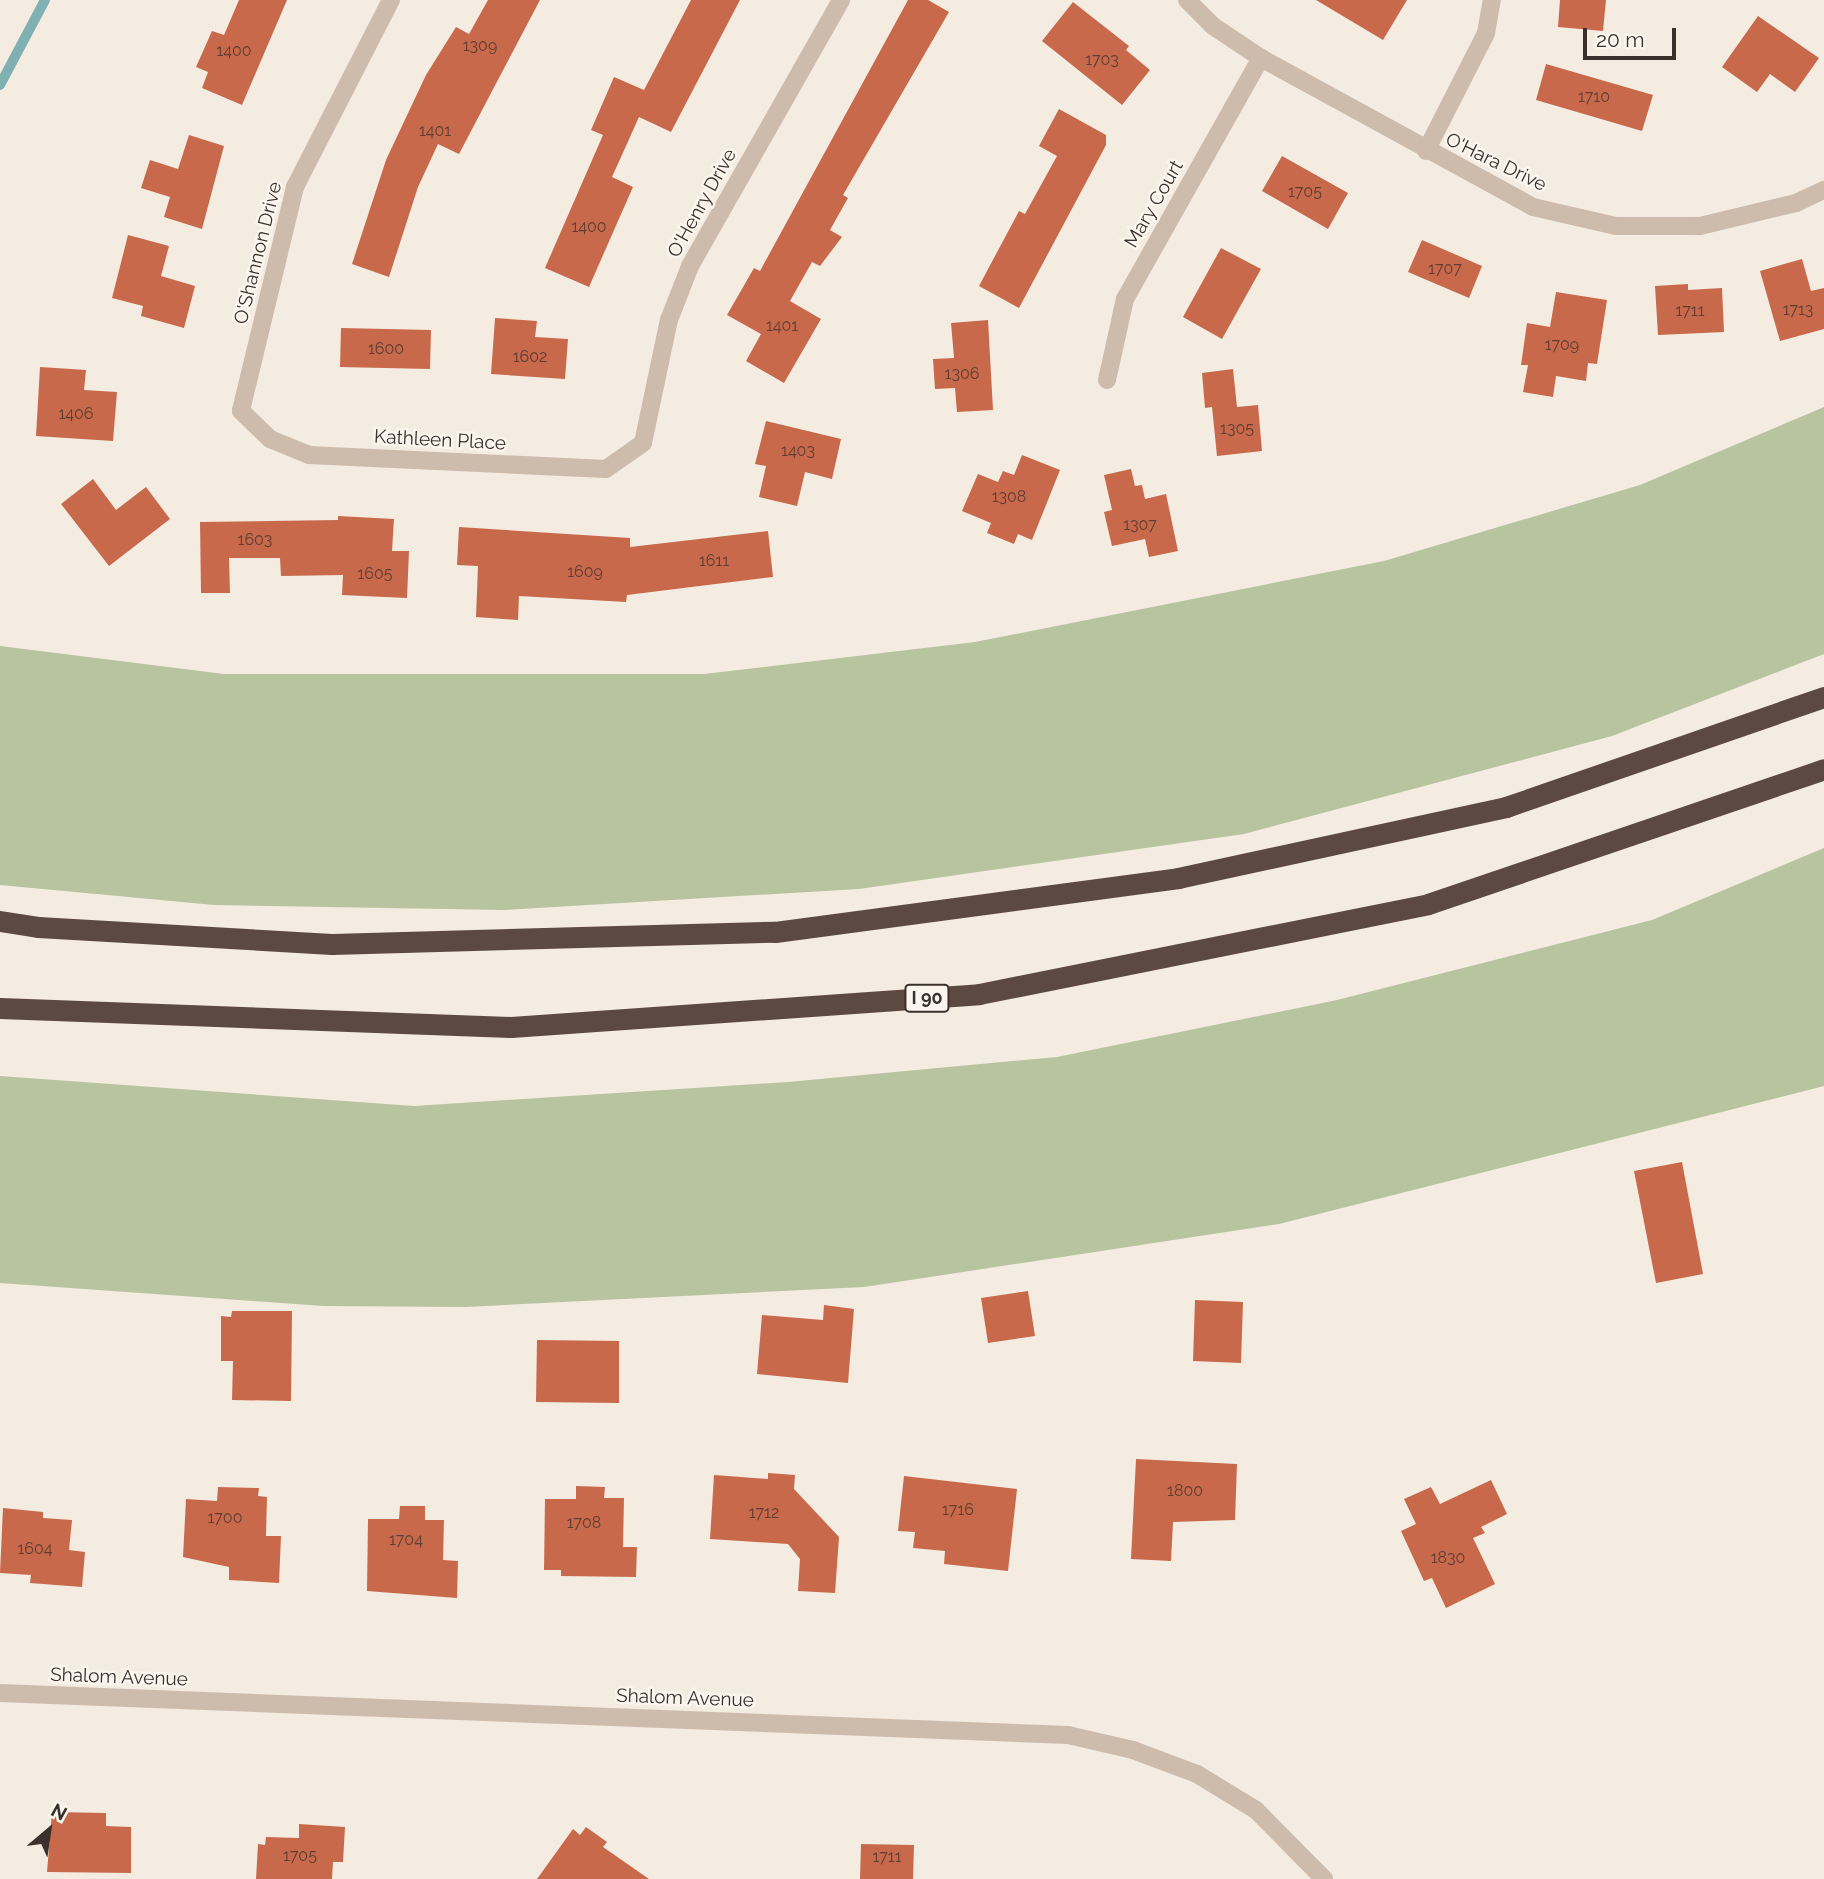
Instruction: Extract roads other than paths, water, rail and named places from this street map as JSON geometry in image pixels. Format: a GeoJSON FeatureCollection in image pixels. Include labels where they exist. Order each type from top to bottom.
{"type":"FeatureCollection","features":[{"type":"Feature","properties":{"kind":"highway"},"geometry":{"type":"LineString","coordinates":[[0,921],[38,927],[332,944],[775,932],[1178,878],[1506,807],[1824,697]]}},
{"type":"Feature","properties":{"kind":"highway","name":"I 90"},"geometry":{"type":"LineString","coordinates":[[0,1008],[511,1027],[979,994],[1428,904],[1824,769]]}},
{"type":"Feature","properties":{"kind":"street","name":"O'Shannon Drive"},"geometry":{"type":"LineString","coordinates":[[241,411],[295,187],[391,0]]}},
{"type":"Feature","properties":{"kind":"street","name":"O'Henry Drive"},"geometry":{"type":"LineString","coordinates":[[643,443],[669,320],[690,266],[841,0]]}},
{"type":"Feature","properties":{"kind":"street","name":"O'Hara Drive"},"geometry":{"type":"LineString","coordinates":[[1187,0],[1213,26],[1261,58],[1426,151],[1533,207],[1616,226],[1700,226],[1796,202],[1824,190]]}},
{"type":"Feature","properties":{"kind":"street"},"geometry":{"type":"LineString","coordinates":[[1426,151],[1486,33],[1492,0]]}},
{"type":"Feature","properties":{"kind":"street","name":"Mary Court"},"geometry":{"type":"LineString","coordinates":[[1107,380],[1125,299],[1261,58]]}},
{"type":"Feature","properties":{"kind":"street","name":"Kathleen Place"},"geometry":{"type":"LineString","coordinates":[[241,411],[270,439],[309,455],[606,469],[643,443]]}},
{"type":"Feature","properties":{"kind":"street","name":"Shalom Avenue"},"geometry":{"type":"LineString","coordinates":[[0,1693],[1068,1735],[1133,1749],[1197,1774],[1256,1810],[1324,1879]]}},
{"type":"Feature","properties":{"kind":"waterway"},"geometry":{"type":"LineString","coordinates":[[0,85],[45,0]]}}]}
